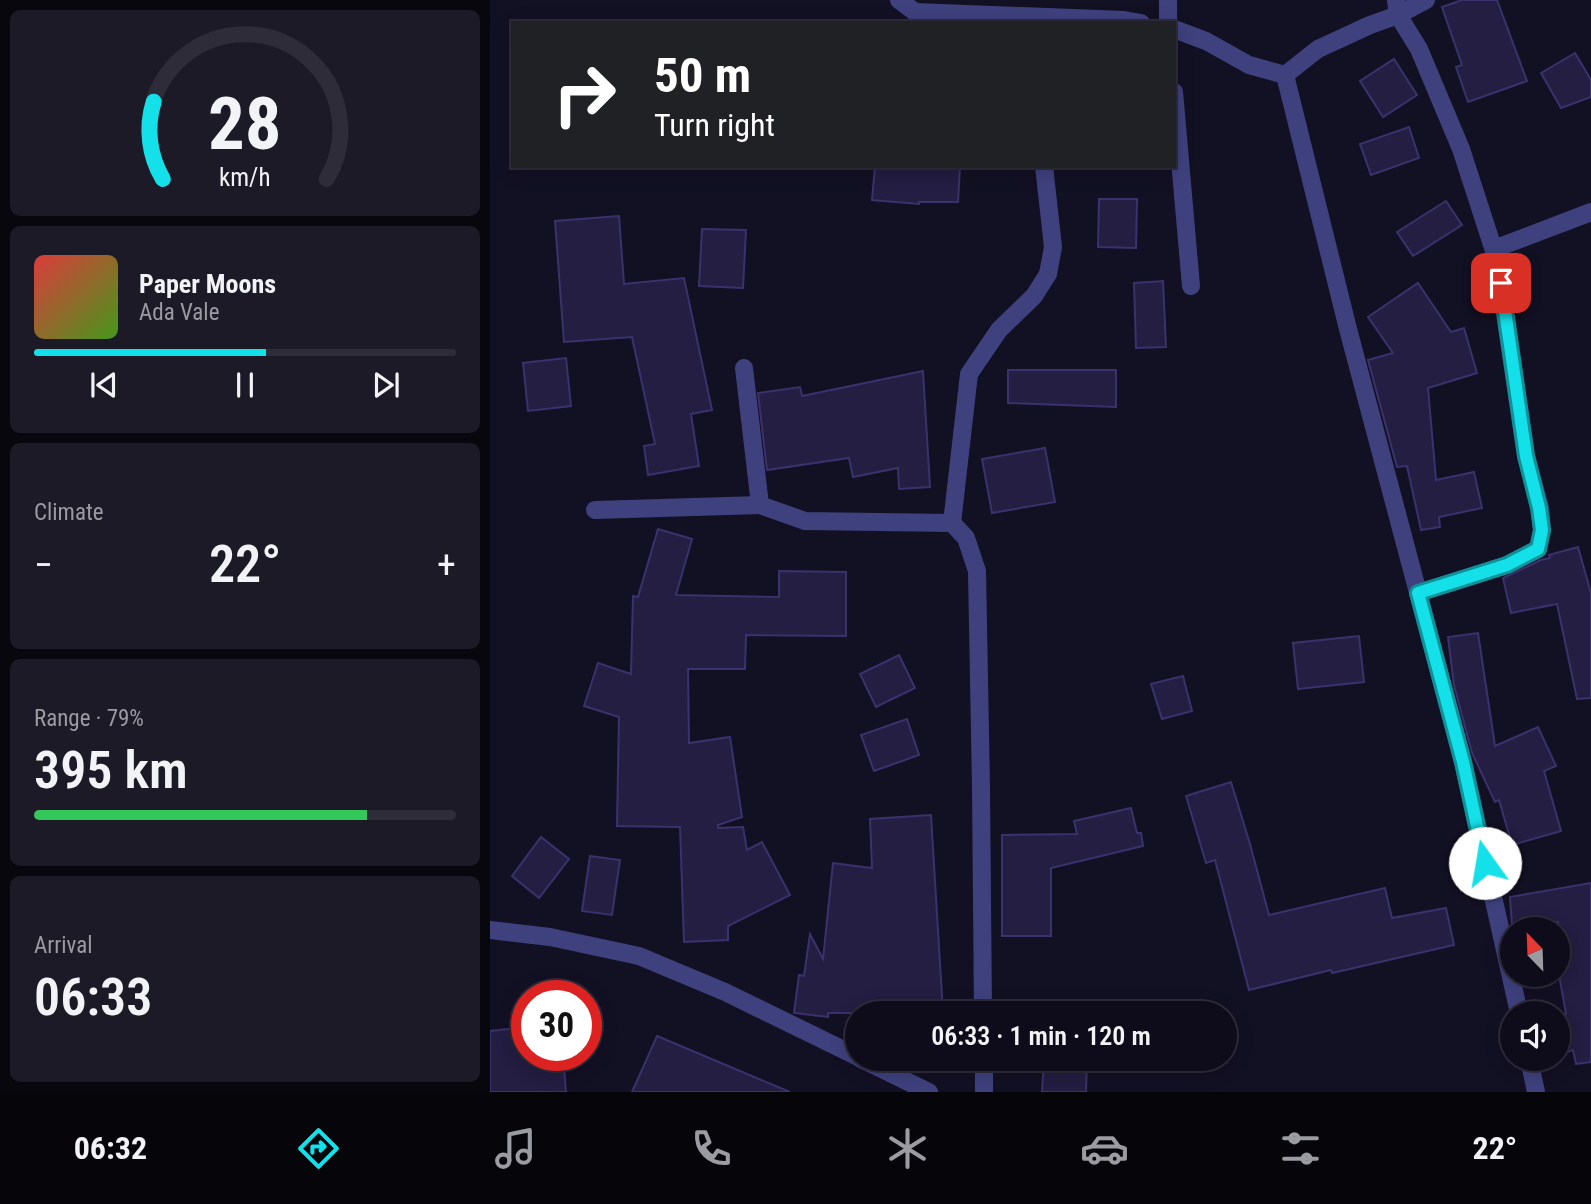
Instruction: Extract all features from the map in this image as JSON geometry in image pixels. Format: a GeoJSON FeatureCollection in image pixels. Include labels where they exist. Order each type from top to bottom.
{"type":"FeatureCollection","features":[{"type":"Feature","properties":{"kind":"street"},"geometry":{"type":"LineString","coordinates":[[899,0],[915,12],[1036,20],[1130,21]]}},
{"type":"Feature","properties":{"kind":"street"},"geometry":{"type":"LineString","coordinates":[[1168,0],[1168,21]]}},
{"type":"Feature","properties":{"kind":"street"},"geometry":{"type":"LineString","coordinates":[[1285,75],[1318,49],[1397,7],[1426,0]]}},
{"type":"Feature","properties":{"kind":"street"},"geometry":{"type":"LineString","coordinates":[[1397,7],[1419,49],[1461,149],[1494,249],[1526,456],[1542,530],[1538,549],[1507,565],[1418,593]]}},
{"type":"Feature","properties":{"kind":"street"},"geometry":{"type":"LineString","coordinates":[[1176,30],[1206,41],[1249,65],[1285,75]]}},
{"type":"Feature","properties":{"kind":"street"},"geometry":{"type":"LineString","coordinates":[[1285,75],[1348,329],[1463,762],[1516,1001]]}},
{"type":"Feature","properties":{"kind":"street"},"geometry":{"type":"LineString","coordinates":[[1176,115],[1191,286]]}},
{"type":"Feature","properties":{"kind":"street"},"geometry":{"type":"LineString","coordinates":[[952,523],[969,374],[999,330],[1034,296],[1048,274],[1053,247],[1044,168]]}},
{"type":"Feature","properties":{"kind":"street"},"geometry":{"type":"LineString","coordinates":[[1494,249],[1591,212]]}},
{"type":"Feature","properties":{"kind":"street"},"geometry":{"type":"LineString","coordinates":[[744,368],[760,505]]}},
{"type":"Feature","properties":{"kind":"street"},"geometry":{"type":"LineString","coordinates":[[595,510],[760,505],[805,521],[952,523],[966,538],[977,571],[983,1001]]}},
{"type":"Feature","properties":{"kind":"street"},"geometry":{"type":"LineString","coordinates":[[490,930],[550,937],[639,956],[725,992],[845,1051]]}},
{"type":"Feature","properties":{"kind":"street"},"geometry":{"type":"LineString","coordinates":[[886,1071],[929,1092]]}},
{"type":"Feature","properties":{"kind":"street"},"geometry":{"type":"LineString","coordinates":[[984,1071],[984,1092]]}},
{"type":"Feature","properties":{"kind":"street"},"geometry":{"type":"LineString","coordinates":[[1532,1071],[1536,1092]]}},
{"type":"Feature","properties":{"kind":"building"},"geometry":{"type":"Polygon","coordinates":[[[1462,0],[1497,0],[1527,81],[1468,102],[1456,67],[1462,65],[1442,7],[1462,0]]]}},
{"type":"Feature","properties":{"kind":"building"},"geometry":{"type":"Polygon","coordinates":[[[1575,53],[1591,80],[1591,97],[1561,108],[1541,73],[1575,53]]]}},
{"type":"Feature","properties":{"kind":"building"},"geometry":{"type":"Polygon","coordinates":[[[1394,59],[1417,95],[1383,117],[1360,81],[1394,59]]]}},
{"type":"Feature","properties":{"kind":"building"},"geometry":{"type":"Polygon","coordinates":[[[1409,127],[1419,158],[1371,175],[1360,144],[1409,127]]]}},
{"type":"Feature","properties":{"kind":"building"},"geometry":{"type":"Polygon","coordinates":[[[875,168],[960,168],[958,202],[919,204],[872,200],[875,168]]]}},
{"type":"Feature","properties":{"kind":"building"},"geometry":{"type":"Polygon","coordinates":[[[1099,199],[1137,199],[1136,248],[1098,247],[1099,199]]]}},
{"type":"Feature","properties":{"kind":"building"},"geometry":{"type":"Polygon","coordinates":[[[1446,201],[1462,225],[1413,256],[1397,232],[1446,201]]]}},
{"type":"Feature","properties":{"kind":"building"},"geometry":{"type":"Polygon","coordinates":[[[619,216],[624,284],[684,278],[712,410],[691,414],[699,466],[648,475],[644,446],[655,444],[632,337],[564,342],[555,221],[619,216]]]}},
{"type":"Feature","properties":{"kind":"building"},"geometry":{"type":"Polygon","coordinates":[[[702,229],[746,230],[743,288],[699,286],[702,229]]]}},
{"type":"Feature","properties":{"kind":"building"},"geometry":{"type":"Polygon","coordinates":[[[1163,281],[1166,347],[1136,348],[1134,283],[1163,281]]]}},
{"type":"Feature","properties":{"kind":"building"},"geometry":{"type":"Polygon","coordinates":[[[1418,283],[1451,332],[1464,328],[1477,373],[1428,388],[1436,480],[1474,472],[1482,508],[1439,517],[1440,527],[1421,530],[1407,466],[1397,467],[1368,360],[1393,353],[1368,317],[1418,283]]]}},
{"type":"Feature","properties":{"kind":"building"},"geometry":{"type":"Polygon","coordinates":[[[566,358],[571,406],[528,411],[523,363],[566,358]]]}},
{"type":"Feature","properties":{"kind":"building"},"geometry":{"type":"Polygon","coordinates":[[[1008,370],[1116,370],[1116,407],[1008,403],[1008,370]]]}},
{"type":"Feature","properties":{"kind":"building"},"geometry":{"type":"Polygon","coordinates":[[[923,371],[930,487],[899,489],[898,468],[853,477],[849,458],[767,470],[758,393],[800,387],[802,396],[923,371]]]}},
{"type":"Feature","properties":{"kind":"building"},"geometry":{"type":"Polygon","coordinates":[[[1045,448],[1055,502],[992,513],[982,459],[1045,448]]]}},
{"type":"Feature","properties":{"kind":"building"},"geometry":{"type":"Polygon","coordinates":[[[658,529],[692,539],[676,595],[779,597],[779,571],[846,572],[846,636],[746,635],[745,669],[688,669],[689,743],[730,737],[742,817],[718,825],[718,828],[743,827],[747,850],[762,842],[790,895],[728,926],[728,940],[684,942],[680,827],[617,826],[619,717],[584,706],[598,663],[631,674],[633,596],[638,597],[658,529]]]}},
{"type":"Feature","properties":{"kind":"building"},"geometry":{"type":"Polygon","coordinates":[[[1578,547],[1591,593],[1591,698],[1577,699],[1557,604],[1511,613],[1503,578],[1550,558],[1549,555],[1578,547]]]}},
{"type":"Feature","properties":{"kind":"building"},"geometry":{"type":"Polygon","coordinates":[[[1478,633],[1495,746],[1538,727],[1556,766],[1544,771],[1561,831],[1512,845],[1499,800],[1495,802],[1472,753],[1454,685],[1448,637],[1478,633]]]}},
{"type":"Feature","properties":{"kind":"building"},"geometry":{"type":"Polygon","coordinates":[[[1359,636],[1364,682],[1298,689],[1293,643],[1359,636]]]}},
{"type":"Feature","properties":{"kind":"building"},"geometry":{"type":"Polygon","coordinates":[[[899,655],[915,688],[876,707],[860,674],[899,655]]]}},
{"type":"Feature","properties":{"kind":"building"},"geometry":{"type":"Polygon","coordinates":[[[1183,676],[1192,711],[1162,719],[1151,684],[1183,676]]]}},
{"type":"Feature","properties":{"kind":"building"},"geometry":{"type":"Polygon","coordinates":[[[907,719],[919,755],[874,771],[861,735],[907,719]]]}},
{"type":"Feature","properties":{"kind":"building"},"geometry":{"type":"Polygon","coordinates":[[[1231,782],[1269,915],[1385,888],[1392,918],[1446,908],[1454,945],[1249,990],[1215,860],[1206,863],[1186,796],[1231,782]]]}},
{"type":"Feature","properties":{"kind":"building"},"geometry":{"type":"Polygon","coordinates":[[[1131,808],[1143,846],[1051,868],[1051,936],[1002,936],[1002,835],[1077,834],[1074,821],[1131,808]]]}},
{"type":"Feature","properties":{"kind":"building"},"geometry":{"type":"Polygon","coordinates":[[[931,815],[942,1001],[845,1001],[845,1013],[828,1013],[828,1017],[794,1013],[799,975],[804,976],[810,934],[823,959],[833,863],[872,868],[870,819],[931,815]]]}},
{"type":"Feature","properties":{"kind":"building"},"geometry":{"type":"Polygon","coordinates":[[[541,837],[569,859],[539,898],[512,876],[541,837]]]}},
{"type":"Feature","properties":{"kind":"building"},"geometry":{"type":"Polygon","coordinates":[[[590,856],[620,860],[612,915],[582,911],[590,856]]]}},
{"type":"Feature","properties":{"kind":"building"},"geometry":{"type":"Polygon","coordinates":[[[1591,883],[1591,1062],[1576,1064],[1573,1050],[1570,1051],[1570,1001],[1564,1001],[1561,987],[1570,987],[1570,917],[1511,917],[1510,897],[1591,883]]]}},
{"type":"Feature","properties":{"kind":"building"},"geometry":{"type":"Polygon","coordinates":[[[511,1029],[511,1071],[564,1071],[566,1092],[490,1092],[490,1031],[511,1029]]]}},
{"type":"Feature","properties":{"kind":"building"},"geometry":{"type":"Polygon","coordinates":[[[657,1036],[790,1092],[632,1092],[657,1036]]]}},
{"type":"Feature","properties":{"kind":"building"},"geometry":{"type":"Polygon","coordinates":[[[1043,1071],[1087,1071],[1086,1092],[1042,1092],[1043,1071]]]}},
{"type":"Feature","properties":{"kind":"route"},"geometry":{"type":"LineString","coordinates":[[1485,863],[1463,762],[1418,593],[1507,565],[1538,549],[1542,530],[1539,508],[1526,456],[1501,283]]}}]}
